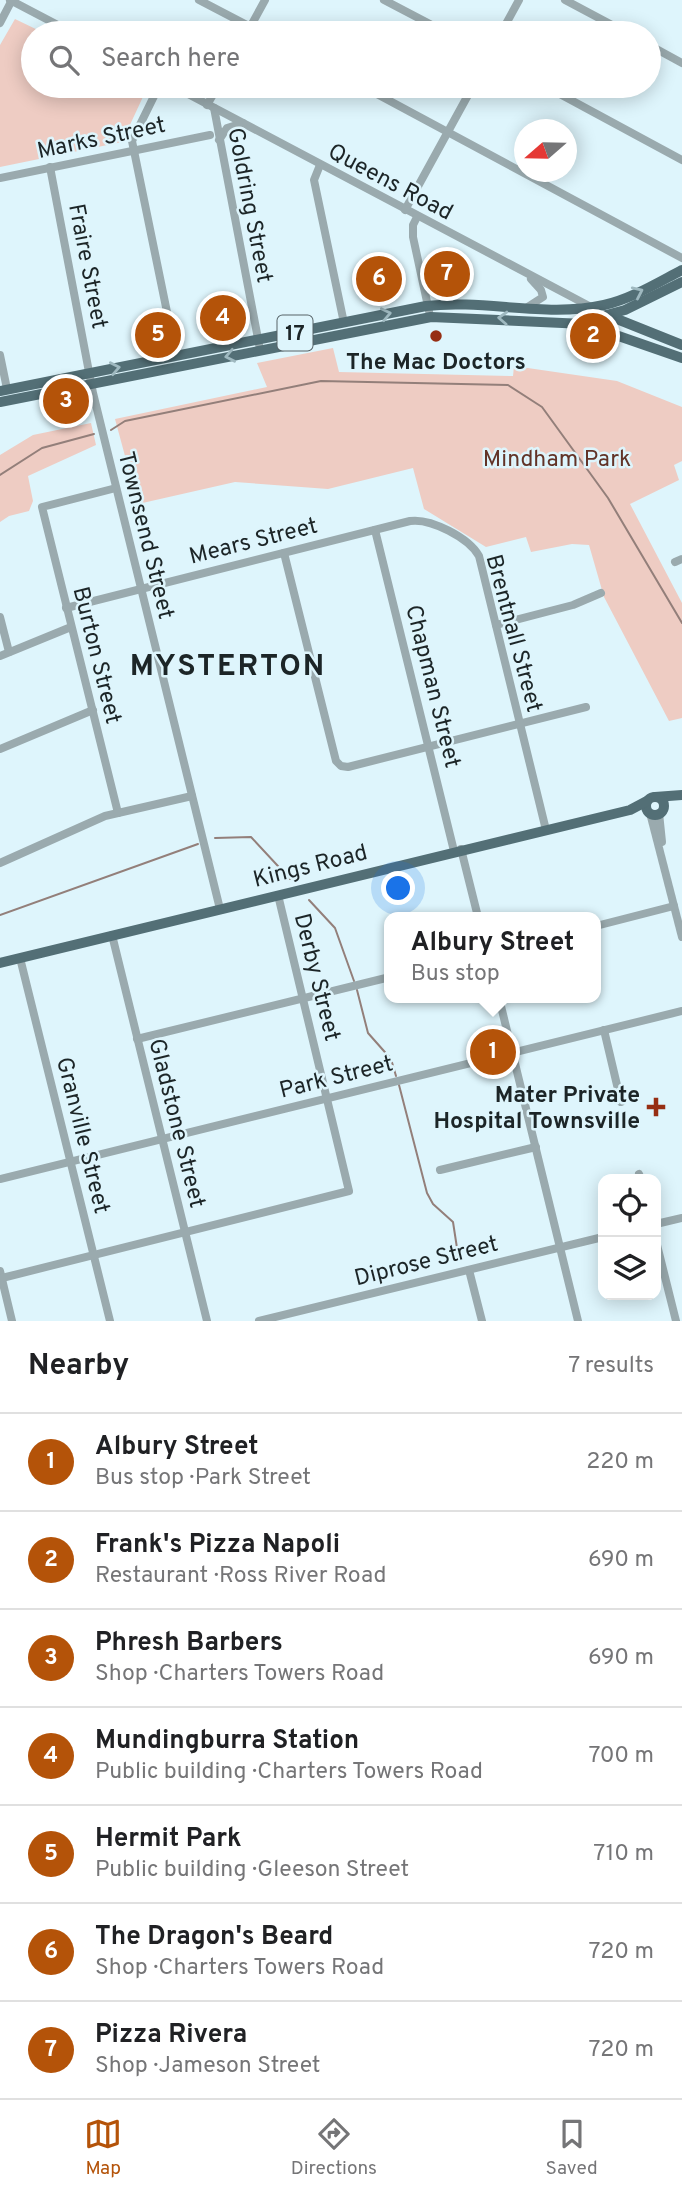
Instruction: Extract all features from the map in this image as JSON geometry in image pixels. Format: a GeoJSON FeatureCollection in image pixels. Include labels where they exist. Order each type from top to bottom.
{"type":"FeatureCollection","features":[{"type":"Feature","properties":{"kind":"main road","name":"17"},"geometry":{"type":"LineString","coordinates":[[0,402],[462,303],[526,308],[592,307],[626,298],[682,270]]}},
{"type":"Feature","properties":{"kind":"main road","name":"17"},"geometry":{"type":"LineString","coordinates":[[4,390],[91,383],[176,356],[259,345],[344,323],[429,311],[571,322],[609,316],[682,282]]}},
{"type":"Feature","properties":{"kind":"main road"},"geometry":{"type":"LineString","coordinates":[[642,328],[636,312],[650,298]]}},
{"type":"Feature","properties":{"kind":"main road"},"geometry":{"type":"LineString","coordinates":[[592,307],[682,345]]}},
{"type":"Feature","properties":{"kind":"main road"},"geometry":{"type":"LineString","coordinates":[[571,322],[605,329],[682,358]]}},
{"type":"Feature","properties":{"kind":"main road"},"geometry":{"type":"LineString","coordinates":[[653,808],[682,796]]}},
{"type":"Feature","properties":{"kind":"main road","name":"Kings Road"},"geometry":{"type":"LineString","coordinates":[[0,962],[458,850],[630,810],[653,808]]}},
{"type":"Feature","properties":{"kind":"street"},"geometry":{"type":"LineString","coordinates":[[0,23],[11,0],[50,21]]}},
{"type":"Feature","properties":{"kind":"street"},"geometry":{"type":"LineString","coordinates":[[199,0],[233,21]]}},
{"type":"Feature","properties":{"kind":"street"},"geometry":{"type":"LineString","coordinates":[[253,21],[265,0]]}},
{"type":"Feature","properties":{"kind":"street"},"geometry":{"type":"LineString","coordinates":[[384,0],[424,21]]}},
{"type":"Feature","properties":{"kind":"street"},"geometry":{"type":"LineString","coordinates":[[508,21],[519,0]]}},
{"type":"Feature","properties":{"kind":"street"},"geometry":{"type":"LineString","coordinates":[[565,0],[604,21]]}},
{"type":"Feature","properties":{"kind":"street"},"geometry":{"type":"LineString","coordinates":[[661,52],[682,63]]}},
{"type":"Feature","properties":{"kind":"street"},"geometry":{"type":"LineString","coordinates":[[153,98],[132,141],[176,356]]}},
{"type":"Feature","properties":{"kind":"street","name":"Queens Road"},"geometry":{"type":"LineString","coordinates":[[195,98],[592,307]]}},
{"type":"Feature","properties":{"kind":"street","name":"Goldring Street"},"geometry":{"type":"LineString","coordinates":[[213,98],[210,106],[259,345]]}},
{"type":"Feature","properties":{"kind":"street"},"geometry":{"type":"LineString","coordinates":[[385,98],[682,258]]}},
{"type":"Feature","properties":{"kind":"street"},"geometry":{"type":"LineString","coordinates":[[405,210],[466,98]]}},
{"type":"Feature","properties":{"kind":"street"},"geometry":{"type":"LineString","coordinates":[[567,98],[682,160]]}},
{"type":"Feature","properties":{"kind":"street"},"geometry":{"type":"LineString","coordinates":[[219,140],[228,128],[243,124]]}},
{"type":"Feature","properties":{"kind":"street","name":"Marks Street"},"geometry":{"type":"LineString","coordinates":[[0,177],[210,135]]}},
{"type":"Feature","properties":{"kind":"street"},"geometry":{"type":"LineString","coordinates":[[320,164],[314,180],[344,323]]}},
{"type":"Feature","properties":{"kind":"street","name":"Fraire Street"},"geometry":{"type":"LineString","coordinates":[[50,167],[91,383]]}},
{"type":"Feature","properties":{"kind":"street"},"geometry":{"type":"LineString","coordinates":[[417,217],[413,225],[413,237],[429,311]]}},
{"type":"Feature","properties":{"kind":"street"},"geometry":{"type":"LineString","coordinates":[[521,270],[538,285],[543,295],[538,302],[526,308]]}},
{"type":"Feature","properties":{"kind":"street"},"geometry":{"type":"LineString","coordinates":[[0,355],[4,390]]}},
{"type":"Feature","properties":{"kind":"street","name":"Townsend Street"},"geometry":{"type":"LineString","coordinates":[[91,383],[220,909]]}},
{"type":"Feature","properties":{"kind":"street","name":"Burton Street"},"geometry":{"type":"LineString","coordinates":[[116,488],[42,507],[118,813]]}},
{"type":"Feature","properties":{"kind":"street","name":"Brentnall Street"},"geometry":{"type":"LineString","coordinates":[[375,530],[422,520],[471,546],[479,556],[547,830]]}},
{"type":"Feature","properties":{"kind":"street","name":"Mears Street"},"geometry":{"type":"LineString","coordinates":[[66,608],[375,530]]}},
{"type":"Feature","properties":{"kind":"street","name":"Chapman Street"},"geometry":{"type":"LineString","coordinates":[[375,530],[429,747],[477,912]]}},
{"type":"Feature","properties":{"kind":"street"},"geometry":{"type":"LineString","coordinates":[[284,553],[336,761],[341,766],[586,708]]}},
{"type":"Feature","properties":{"kind":"street"},"geometry":{"type":"LineString","coordinates":[[496,625],[573,605],[601,593]]}},
{"type":"Feature","properties":{"kind":"street"},"geometry":{"type":"LineString","coordinates":[[0,617],[4,654],[71,627]]}},
{"type":"Feature","properties":{"kind":"street"},"geometry":{"type":"LineString","coordinates":[[0,749],[93,710]]}},
{"type":"Feature","properties":{"kind":"street"},"geometry":{"type":"LineString","coordinates":[[0,863],[118,813],[192,796]]}},
{"type":"Feature","properties":{"kind":"street"},"geometry":{"type":"LineString","coordinates":[[653,808],[682,937]]}},
{"type":"Feature","properties":{"kind":"street","name":"Derby Street"},"geometry":{"type":"LineString","coordinates":[[185,1233],[349,1191],[278,895]]}},
{"type":"Feature","properties":{"kind":"street"},"geometry":{"type":"LineString","coordinates":[[601,925],[674,906]]}},
{"type":"Feature","properties":{"kind":"street","name":"Gladstone Street"},"geometry":{"type":"LineString","coordinates":[[112,935],[207,1321]]}},
{"type":"Feature","properties":{"kind":"street","name":"Granville Street"},"geometry":{"type":"LineString","coordinates":[[20,958],[110,1321]]}},
{"type":"Feature","properties":{"kind":"street"},"geometry":{"type":"LineString","coordinates":[[137,1039],[384,978]]}},
{"type":"Feature","properties":{"kind":"street"},"geometry":{"type":"LineString","coordinates":[[500,1003],[578,1321]]}},
{"type":"Feature","properties":{"kind":"street","name":"Park Street"},"geometry":{"type":"LineString","coordinates":[[0,1179],[682,1011]]}},
{"type":"Feature","properties":{"kind":"street"},"geometry":{"type":"LineString","coordinates":[[604,1030],[621,1102]]}},
{"type":"Feature","properties":{"kind":"street"},"geometry":{"type":"LineString","coordinates":[[440,1170],[536,1147]]}},
{"type":"Feature","properties":{"kind":"street"},"geometry":{"type":"LineString","coordinates":[[661,1223],[682,1217]]}},
{"type":"Feature","properties":{"kind":"street"},"geometry":{"type":"LineString","coordinates":[[12,1321],[1,1275],[185,1233]]}},
{"type":"Feature","properties":{"kind":"street","name":"Diprose Street"},"geometry":{"type":"LineString","coordinates":[[258,1321],[598,1238]]}},
{"type":"Feature","properties":{"kind":"street"},"geometry":{"type":"LineString","coordinates":[[661,1261],[676,1321]]}},
{"type":"Feature","properties":{"kind":"street"},"geometry":{"type":"LineString","coordinates":[[469,1270],[482,1321]]}},
{"type":"Feature","properties":{"kind":"green space"},"geometry":{"type":"Polygon","coordinates":[[[15,19],[21,22],[21,98],[142,98],[122,142],[0,167],[0,45],[15,19]]]}},
{"type":"Feature","properties":{"kind":"green space","name":"Mindham Park"},"geometry":{"type":"Polygon","coordinates":[[[333,348],[339,372],[513,376],[514,366],[617,381],[682,407],[682,461],[674,465],[679,480],[630,504],[682,603],[682,718],[669,721],[604,597],[589,545],[572,544],[531,552],[526,537],[486,547],[424,509],[413,468],[328,489],[235,482],[138,504],[115,419],[267,387],[257,363],[333,348]]]}},
{"type":"Feature","properties":{"kind":"green space"},"geometry":{"type":"Polygon","coordinates":[[[91,423],[96,445],[28,476],[33,501],[29,511],[9,516],[0,522],[0,455],[33,435],[91,423]]]}},
{"type":"Feature","properties":{"kind":"waterway"},"geometry":{"type":"LineString","coordinates":[[111,430],[125,421],[321,381],[508,385],[542,407],[608,498],[682,623]]}},
{"type":"Feature","properties":{"kind":"waterway"},"geometry":{"type":"LineString","coordinates":[[0,475],[42,448],[94,434]]}},
{"type":"Feature","properties":{"kind":"waterway"},"geometry":{"type":"LineString","coordinates":[[215,838],[251,837],[290,879]]}},
{"type":"Feature","properties":{"kind":"waterway"},"geometry":{"type":"LineString","coordinates":[[0,915],[198,844]]}},
{"type":"Feature","properties":{"kind":"waterway"},"geometry":{"type":"LineString","coordinates":[[309,900],[335,928],[354,981]]}},
{"type":"Feature","properties":{"kind":"waterway"},"geometry":{"type":"LineString","coordinates":[[357,990],[368,1033],[391,1059],[396,1076]]}},
{"type":"Feature","properties":{"kind":"waterway"},"geometry":{"type":"LineString","coordinates":[[399,1085],[427,1193],[433,1204],[453,1222],[459,1261]]}},
{"type":"Feature","properties":{"kind":"place","name":"Pizza Rivera"},"geometry":{"type":"Point","coordinates":[447,274]}},
{"type":"Feature","properties":{"kind":"place","name":"The Dragon's Beard"},"geometry":{"type":"Point","coordinates":[379,279]}},
{"type":"Feature","properties":{"kind":"place","name":"Mundingburra Station"},"geometry":{"type":"Point","coordinates":[223,318]}},
{"type":"Feature","properties":{"kind":"place","name":"Hermit Park"},"geometry":{"type":"Point","coordinates":[158,335]}},
{"type":"Feature","properties":{"kind":"place","name":"The Mac Doctors"},"geometry":{"type":"Point","coordinates":[436,336]}},
{"type":"Feature","properties":{"kind":"place","name":"Frank's Pizza Napoli"},"geometry":{"type":"Point","coordinates":[593,336]}},
{"type":"Feature","properties":{"kind":"place","name":"Phresh Barbers"},"geometry":{"type":"Point","coordinates":[66,401]}},
{"type":"Feature","properties":{"kind":"place","name":"Albury Street"},"geometry":{"type":"Point","coordinates":[493,1052]}},
{"type":"Feature","properties":{"kind":"place","name":"Mater Private Hospital Townsville"},"geometry":{"type":"Point","coordinates":[656,1107]}},
{"type":"Feature","properties":{"kind":"district","name":"MYSTERTON"},"geometry":{"type":"Point","coordinates":[228,665]}}]}
